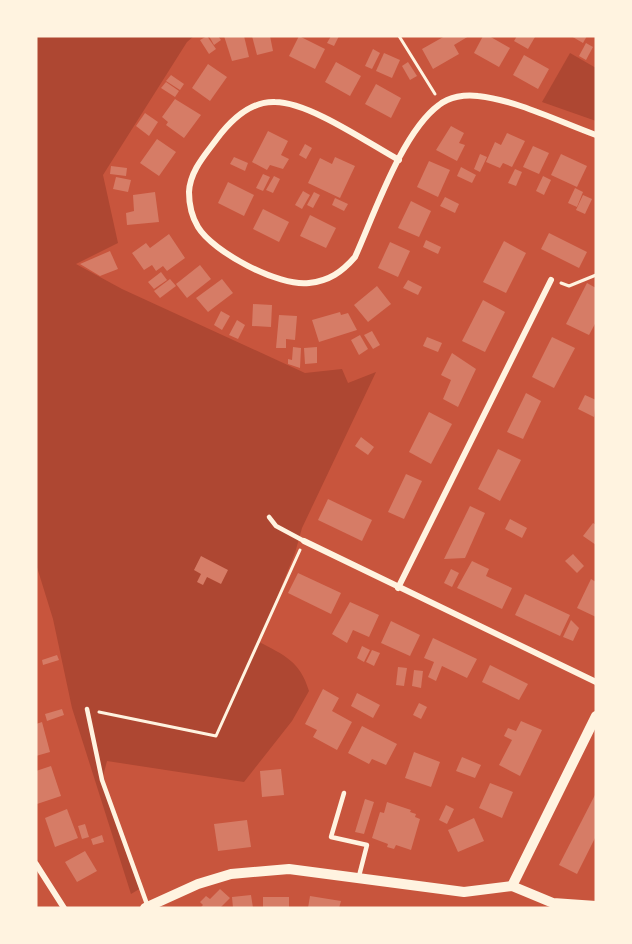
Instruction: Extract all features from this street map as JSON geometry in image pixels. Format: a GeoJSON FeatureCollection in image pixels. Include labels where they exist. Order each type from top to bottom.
{"type":"FeatureCollection","features":[{"type":"Feature","properties":{"kind":"street"},"geometry":{"type":"LineString","coordinates":[[399,160],[322,116],[275,101],[249,108],[229,122],[192,178],[189,192],[191,210],[198,226],[218,249],[271,275],[307,284],[327,279],[344,270],[355,257],[399,160],[429,113],[441,103],[458,96],[493,98],[596,135]]}},
{"type":"Feature","properties":{"kind":"street"},"geometry":{"type":"LineString","coordinates":[[398,588],[551,280]]}},
{"type":"Feature","properties":{"kind":"street"},"geometry":{"type":"LineString","coordinates":[[304,541],[596,682]]}},
{"type":"Feature","properties":{"kind":"street"},"geometry":{"type":"LineString","coordinates":[[512,886],[596,716]]}},
{"type":"Feature","properties":{"kind":"street"},"geometry":{"type":"LineString","coordinates":[[36,864],[64,908]]}},
{"type":"Feature","properties":{"kind":"street"},"geometry":{"type":"LineString","coordinates":[[146,907],[198,884],[240,873],[289,869],[464,892],[512,886],[553,903],[596,906]]}},
{"type":"Feature","properties":{"kind":"lane"},"geometry":{"type":"LineString","coordinates":[[269,517],[276,526],[304,541]]}},
{"type":"Feature","properties":{"kind":"lane"},"geometry":{"type":"LineString","coordinates":[[87,709],[102,780],[146,907]]}},
{"type":"Feature","properties":{"kind":"lane"},"geometry":{"type":"LineString","coordinates":[[344,793],[331,837],[367,845],[359,877]]}},
{"type":"Feature","properties":{"kind":"path"},"geometry":{"type":"LineString","coordinates":[[399,36],[441,103]]}},
{"type":"Feature","properties":{"kind":"path"},"geometry":{"type":"LineString","coordinates":[[551,280],[569,286],[596,275]]}},
{"type":"Feature","properties":{"kind":"path"},"geometry":{"type":"LineString","coordinates":[[87,709],[216,736],[304,541]]}},
{"type":"Feature","properties":{"kind":"shaded area"},"geometry":{"type":"Polygon","coordinates":[[[36,36],[194,36],[187,42],[103,175],[118,243],[76,264],[122,289],[305,373],[342,369],[348,383],[376,372],[302,528],[295,553],[259,642],[290,660],[305,681],[309,691],[292,721],[244,782],[107,761],[102,780],[141,888],[131,894],[72,708],[53,619],[36,564],[36,36]]]}},
{"type":"Feature","properties":{"kind":"shaded area"},"geometry":{"type":"Polygon","coordinates":[[[570,53],[596,68],[596,121],[542,102],[570,53]]]}},
{"type":"Feature","properties":{"kind":"building"},"geometry":{"type":"Polygon","coordinates":[[[207,36],[216,49],[209,54],[200,40],[207,36]]]}},
{"type":"Feature","properties":{"kind":"building"},"geometry":{"type":"Polygon","coordinates":[[[209,36],[218,36],[221,40],[214,45],[209,36]]]}},
{"type":"Feature","properties":{"kind":"building"},"geometry":{"type":"Polygon","coordinates":[[[224,36],[244,36],[249,57],[232,61],[224,36]]]}},
{"type":"Feature","properties":{"kind":"building"},"geometry":{"type":"Polygon","coordinates":[[[252,36],[270,36],[273,51],[257,55],[252,36]]]}},
{"type":"Feature","properties":{"kind":"building"},"geometry":{"type":"Polygon","coordinates":[[[299,36],[325,49],[315,69],[289,56],[299,36]]]}},
{"type":"Feature","properties":{"kind":"building"},"geometry":{"type":"Polygon","coordinates":[[[331,36],[339,36],[334,46],[327,43],[331,36]]]}},
{"type":"Feature","properties":{"kind":"building"},"geometry":{"type":"Polygon","coordinates":[[[445,36],[469,36],[454,45],[459,54],[433,69],[422,49],[445,36]]]}},
{"type":"Feature","properties":{"kind":"building"},"geometry":{"type":"Polygon","coordinates":[[[483,36],[489,36],[510,48],[499,67],[474,53],[483,36]]]}},
{"type":"Feature","properties":{"kind":"building"},"geometry":{"type":"Polygon","coordinates":[[[517,36],[535,37],[528,49],[514,41],[517,36]]]}},
{"type":"Feature","properties":{"kind":"building"},"geometry":{"type":"Polygon","coordinates":[[[571,36],[587,36],[583,43],[571,36]]]}},
{"type":"Feature","properties":{"kind":"building"},"geometry":{"type":"Polygon","coordinates":[[[586,43],[593,47],[586,60],[579,56],[586,43]]]}},
{"type":"Feature","properties":{"kind":"building"},"geometry":{"type":"Polygon","coordinates":[[[373,49],[380,53],[372,69],[365,66],[373,49]]]}},
{"type":"Feature","properties":{"kind":"building"},"geometry":{"type":"Polygon","coordinates":[[[384,53],[400,60],[392,78],[376,71],[384,53]]]}},
{"type":"Feature","properties":{"kind":"building"},"geometry":{"type":"Polygon","coordinates":[[[524,55],[549,69],[538,89],[513,75],[524,55]]]}},
{"type":"Feature","properties":{"kind":"building"},"geometry":{"type":"Polygon","coordinates":[[[336,62],[361,76],[350,96],[325,82],[336,62]]]}},
{"type":"Feature","properties":{"kind":"building"},"geometry":{"type":"Polygon","coordinates":[[[408,62],[417,76],[410,80],[402,66],[408,62]]]}},
{"type":"Feature","properties":{"kind":"building"},"geometry":{"type":"Polygon","coordinates":[[[208,64],[227,77],[210,101],[192,88],[208,64]]]}},
{"type":"Feature","properties":{"kind":"building"},"geometry":{"type":"Polygon","coordinates":[[[171,75],[184,84],[180,90],[166,81],[171,75]]]}},
{"type":"Feature","properties":{"kind":"building"},"geometry":{"type":"Polygon","coordinates":[[[166,82],[179,91],[175,97],[161,88],[166,82]]]}},
{"type":"Feature","properties":{"kind":"building"},"geometry":{"type":"Polygon","coordinates":[[[376,84],[401,98],[391,118],[365,104],[376,84]]]}},
{"type":"Feature","properties":{"kind":"building"},"geometry":{"type":"Polygon","coordinates":[[[175,99],[201,115],[184,138],[166,125],[168,122],[162,117],[175,99]]]}},
{"type":"Feature","properties":{"kind":"building"},"geometry":{"type":"Polygon","coordinates":[[[145,113],[158,122],[149,136],[136,126],[145,113]]]}},
{"type":"Feature","properties":{"kind":"building"},"geometry":{"type":"Polygon","coordinates":[[[451,126],[464,133],[459,143],[465,145],[457,161],[436,150],[451,126]]]}},
{"type":"Feature","properties":{"kind":"building"},"geometry":{"type":"Polygon","coordinates":[[[268,131],[288,141],[281,155],[289,159],[283,169],[270,165],[267,170],[252,162],[268,131]]]}},
{"type":"Feature","properties":{"kind":"building"},"geometry":{"type":"Polygon","coordinates":[[[507,133],[525,141],[512,167],[503,163],[500,168],[486,162],[495,142],[501,145],[507,133]]]}},
{"type":"Feature","properties":{"kind":"building"},"geometry":{"type":"Polygon","coordinates":[[[157,139],[176,152],[159,176],[140,163],[157,139]]]}},
{"type":"Feature","properties":{"kind":"building"},"geometry":{"type":"Polygon","coordinates":[[[305,144],[312,148],[306,159],[299,155],[305,144]]]}},
{"type":"Feature","properties":{"kind":"building"},"geometry":{"type":"Polygon","coordinates":[[[533,146],[549,153],[539,174],[523,167],[533,146]]]}},
{"type":"Feature","properties":{"kind":"building"},"geometry":{"type":"Polygon","coordinates":[[[480,154],[487,157],[480,172],[474,169],[480,154]]]}},
{"type":"Feature","properties":{"kind":"building"},"geometry":{"type":"Polygon","coordinates":[[[561,154],[587,166],[577,187],[551,175],[561,154]]]}},
{"type":"Feature","properties":{"kind":"building"},"geometry":{"type":"Polygon","coordinates":[[[234,157],[248,163],[245,171],[230,164],[234,157]]]}},
{"type":"Feature","properties":{"kind":"building"},"geometry":{"type":"Polygon","coordinates":[[[335,157],[355,166],[340,198],[308,183],[320,158],[332,164],[335,157]]]}},
{"type":"Feature","properties":{"kind":"building"},"geometry":{"type":"Polygon","coordinates":[[[429,161],[450,170],[438,197],[417,187],[429,161]]]}},
{"type":"Feature","properties":{"kind":"building"},"geometry":{"type":"Polygon","coordinates":[[[111,166],[127,168],[126,176],[110,174],[111,166]]]}},
{"type":"Feature","properties":{"kind":"building"},"geometry":{"type":"Polygon","coordinates":[[[461,167],[476,175],[472,183],[457,176],[461,167]]]}},
{"type":"Feature","properties":{"kind":"building"},"geometry":{"type":"Polygon","coordinates":[[[515,169],[522,172],[516,186],[508,183],[515,169]]]}},
{"type":"Feature","properties":{"kind":"building"},"geometry":{"type":"Polygon","coordinates":[[[263,174],[270,177],[263,191],[256,188],[263,174]]]}},
{"type":"Feature","properties":{"kind":"building"},"geometry":{"type":"Polygon","coordinates":[[[274,176],[280,179],[273,193],[266,190],[274,176]]]}},
{"type":"Feature","properties":{"kind":"building"},"geometry":{"type":"Polygon","coordinates":[[[543,176],[551,180],[544,195],[536,191],[543,176]]]}},
{"type":"Feature","properties":{"kind":"building"},"geometry":{"type":"Polygon","coordinates":[[[116,177],[131,180],[128,192],[113,189],[116,177]]]}},
{"type":"Feature","properties":{"kind":"building"},"geometry":{"type":"Polygon","coordinates":[[[228,182],[254,195],[244,216],[218,203],[228,182]]]}},
{"type":"Feature","properties":{"kind":"building"},"geometry":{"type":"Polygon","coordinates":[[[575,188],[583,192],[577,207],[568,203],[575,188]]]}},
{"type":"Feature","properties":{"kind":"building"},"geometry":{"type":"Polygon","coordinates":[[[303,191],[310,195],[302,209],[295,205],[303,191]]]}},
{"type":"Feature","properties":{"kind":"building"},"geometry":{"type":"Polygon","coordinates":[[[155,192],[159,222],[127,225],[126,213],[134,211],[133,195],[155,192]]]}},
{"type":"Feature","properties":{"kind":"building"},"geometry":{"type":"Polygon","coordinates":[[[314,192],[320,195],[313,208],[307,205],[314,192]]]}},
{"type":"Feature","properties":{"kind":"building"},"geometry":{"type":"Polygon","coordinates":[[[583,195],[592,199],[585,214],[576,210],[583,195]]]}},
{"type":"Feature","properties":{"kind":"building"},"geometry":{"type":"Polygon","coordinates":[[[445,197],[459,204],[455,213],[440,206],[445,197]]]}},
{"type":"Feature","properties":{"kind":"building"},"geometry":{"type":"Polygon","coordinates":[[[335,198],[348,204],[344,211],[332,205],[335,198]]]}},
{"type":"Feature","properties":{"kind":"building"},"geometry":{"type":"Polygon","coordinates":[[[411,201],[431,211],[419,237],[398,228],[411,201]]]}},
{"type":"Feature","properties":{"kind":"building"},"geometry":{"type":"Polygon","coordinates":[[[263,209],[289,222],[279,242],[253,229],[263,209]]]}},
{"type":"Feature","properties":{"kind":"building"},"geometry":{"type":"Polygon","coordinates":[[[310,215],[336,228],[326,248],[300,236],[310,215]]]}},
{"type":"Feature","properties":{"kind":"building"},"geometry":{"type":"Polygon","coordinates":[[[549,233],[587,252],[579,268],[541,249],[549,233]]]}},
{"type":"Feature","properties":{"kind":"building"},"geometry":{"type":"Polygon","coordinates":[[[169,234],[185,258],[167,271],[163,266],[156,271],[152,265],[144,270],[132,253],[146,243],[150,248],[169,234]]]}},
{"type":"Feature","properties":{"kind":"building"},"geometry":{"type":"Polygon","coordinates":[[[426,240],[441,247],[438,254],[423,247],[426,240]]]}},
{"type":"Feature","properties":{"kind":"building"},"geometry":{"type":"Polygon","coordinates":[[[504,241],[526,253],[506,293],[483,282],[504,241]]]}},
{"type":"Feature","properties":{"kind":"building"},"geometry":{"type":"Polygon","coordinates":[[[390,242],[410,251],[398,277],[378,268],[390,242]]]}},
{"type":"Feature","properties":{"kind":"building"},"geometry":{"type":"Polygon","coordinates":[[[110,251],[118,269],[100,276],[80,264],[110,251]]]}},
{"type":"Feature","properties":{"kind":"building"},"geometry":{"type":"Polygon","coordinates":[[[200,265],[211,279],[187,298],[176,284],[200,265]]]}},
{"type":"Feature","properties":{"kind":"building"},"geometry":{"type":"Polygon","coordinates":[[[161,272],[167,280],[154,289],[148,282],[161,272]]]}},
{"type":"Feature","properties":{"kind":"building"},"geometry":{"type":"Polygon","coordinates":[[[170,279],[176,286],[160,298],[154,291],[170,279]]]}},
{"type":"Feature","properties":{"kind":"building"},"geometry":{"type":"Polygon","coordinates":[[[222,279],[233,293],[208,312],[196,298],[222,279]]]}},
{"type":"Feature","properties":{"kind":"building"},"geometry":{"type":"Polygon","coordinates":[[[408,280],[422,287],[418,295],[403,288],[408,280]]]}},
{"type":"Feature","properties":{"kind":"building"},"geometry":{"type":"Polygon","coordinates":[[[587,283],[596,288],[596,322],[589,335],[566,324],[587,283]]]}},
{"type":"Feature","properties":{"kind":"building"},"geometry":{"type":"Polygon","coordinates":[[[377,286],[391,304],[368,322],[354,305],[377,286]]]}},
{"type":"Feature","properties":{"kind":"building"},"geometry":{"type":"Polygon","coordinates":[[[483,300],[505,312],[485,352],[462,341],[483,300]]]}},
{"type":"Feature","properties":{"kind":"building"},"geometry":{"type":"Polygon","coordinates":[[[253,304],[272,305],[271,327],[252,326],[253,304]]]}},
{"type":"Feature","properties":{"kind":"building"},"geometry":{"type":"Polygon","coordinates":[[[221,311],[230,316],[222,330],[214,325],[221,311]]]}},
{"type":"Feature","properties":{"kind":"building"},"geometry":{"type":"Polygon","coordinates":[[[340,312],[341,315],[348,313],[357,330],[319,342],[312,320],[340,312]]]}},
{"type":"Feature","properties":{"kind":"building"},"geometry":{"type":"Polygon","coordinates":[[[279,315],[297,316],[295,340],[286,339],[286,348],[276,348],[279,315]]]}},
{"type":"Feature","properties":{"kind":"building"},"geometry":{"type":"Polygon","coordinates":[[[237,320],[245,325],[238,339],[229,335],[237,320]]]}},
{"type":"Feature","properties":{"kind":"building"},"geometry":{"type":"Polygon","coordinates":[[[372,331],[380,345],[373,349],[364,335],[372,331]]]}},
{"type":"Feature","properties":{"kind":"building"},"geometry":{"type":"Polygon","coordinates":[[[360,335],[368,349],[359,355],[351,340],[360,335]]]}},
{"type":"Feature","properties":{"kind":"building"},"geometry":{"type":"Polygon","coordinates":[[[427,337],[442,343],[438,352],[423,346],[427,337]]]}},
{"type":"Feature","properties":{"kind":"building"},"geometry":{"type":"Polygon","coordinates":[[[552,337],[575,348],[554,388],[532,377],[552,337]]]}},
{"type":"Feature","properties":{"kind":"building"},"geometry":{"type":"Polygon","coordinates":[[[293,347],[301,348],[300,368],[288,364],[288,359],[292,360],[293,347]]]}},
{"type":"Feature","properties":{"kind":"building"},"geometry":{"type":"Polygon","coordinates":[[[317,347],[317,363],[305,364],[304,348],[317,347]]]}},
{"type":"Feature","properties":{"kind":"building"},"geometry":{"type":"Polygon","coordinates":[[[452,353],[476,369],[458,407],[443,399],[451,380],[441,375],[452,353]]]}},
{"type":"Feature","properties":{"kind":"building"},"geometry":{"type":"Polygon","coordinates":[[[526,393],[541,401],[523,439],[507,432],[526,393]]]}},
{"type":"Feature","properties":{"kind":"building"},"geometry":{"type":"Polygon","coordinates":[[[585,395],[596,400],[594,417],[578,409],[585,395]]]}},
{"type":"Feature","properties":{"kind":"building"},"geometry":{"type":"Polygon","coordinates":[[[429,412],[452,424],[431,464],[409,452],[429,412]]]}},
{"type":"Feature","properties":{"kind":"building"},"geometry":{"type":"Polygon","coordinates":[[[361,437],[374,447],[368,455],[355,446],[361,437]]]}},
{"type":"Feature","properties":{"kind":"building"},"geometry":{"type":"Polygon","coordinates":[[[498,449],[521,460],[500,501],[478,489],[498,449]]]}},
{"type":"Feature","properties":{"kind":"building"},"geometry":{"type":"Polygon","coordinates":[[[406,474],[422,481],[404,519],[388,512],[406,474]]]}},
{"type":"Feature","properties":{"kind":"building"},"geometry":{"type":"Polygon","coordinates":[[[328,499],[372,520],[362,541],[318,520],[328,499]]]}},
{"type":"Feature","properties":{"kind":"building"},"geometry":{"type":"Polygon","coordinates":[[[470,506],[485,513],[465,558],[444,559],[470,506]]]}},
{"type":"Feature","properties":{"kind":"building"},"geometry":{"type":"Polygon","coordinates":[[[510,519],[527,528],[522,538],[505,529],[510,519]]]}},
{"type":"Feature","properties":{"kind":"building"},"geometry":{"type":"Polygon","coordinates":[[[593,523],[596,525],[596,545],[583,536],[593,523]]]}},
{"type":"Feature","properties":{"kind":"building"},"geometry":{"type":"Polygon","coordinates":[[[573,554],[584,566],[577,573],[565,561],[573,554]]]}},
{"type":"Feature","properties":{"kind":"building"},"geometry":{"type":"Polygon","coordinates":[[[201,556],[228,570],[221,584],[207,577],[203,585],[197,582],[201,574],[194,570],[201,556]]]}},
{"type":"Feature","properties":{"kind":"building"},"geometry":{"type":"Polygon","coordinates":[[[472,561],[489,569],[486,576],[512,588],[502,609],[457,588],[472,561]]]}},
{"type":"Feature","properties":{"kind":"building"},"geometry":{"type":"Polygon","coordinates":[[[451,569],[459,573],[452,587],[444,583],[451,569]]]}},
{"type":"Feature","properties":{"kind":"building"},"geometry":{"type":"Polygon","coordinates":[[[298,573],[341,593],[331,614],[288,593],[298,573]]]}},
{"type":"Feature","properties":{"kind":"building"},"geometry":{"type":"Polygon","coordinates":[[[591,579],[596,582],[596,617],[577,608],[591,579]]]}},
{"type":"Feature","properties":{"kind":"building"},"geometry":{"type":"Polygon","coordinates":[[[525,594],[570,615],[560,636],[515,615],[525,594]]]}},
{"type":"Feature","properties":{"kind":"building"},"geometry":{"type":"Polygon","coordinates":[[[350,602],[379,615],[369,637],[353,630],[347,643],[332,634],[350,602]]]}},
{"type":"Feature","properties":{"kind":"building"},"geometry":{"type":"Polygon","coordinates":[[[571,620],[579,628],[573,641],[563,637],[571,620]]]}},
{"type":"Feature","properties":{"kind":"building"},"geometry":{"type":"Polygon","coordinates":[[[391,621],[420,635],[410,656],[381,643],[391,621]]]}},
{"type":"Feature","properties":{"kind":"building"},"geometry":{"type":"Polygon","coordinates":[[[433,638],[477,659],[467,678],[442,666],[436,681],[428,677],[434,662],[424,658],[433,638]]]}},
{"type":"Feature","properties":{"kind":"building"},"geometry":{"type":"Polygon","coordinates":[[[362,646],[370,650],[364,662],[357,658],[362,646]]]}},
{"type":"Feature","properties":{"kind":"building"},"geometry":{"type":"Polygon","coordinates":[[[372,650],[380,653],[374,666],[366,662],[372,650]]]}},
{"type":"Feature","properties":{"kind":"building"},"geometry":{"type":"Polygon","coordinates":[[[57,655],[59,660],[43,665],[42,660],[57,655]]]}},
{"type":"Feature","properties":{"kind":"building"},"geometry":{"type":"Polygon","coordinates":[[[490,665],[528,684],[519,700],[482,682],[490,665]]]}},
{"type":"Feature","properties":{"kind":"building"},"geometry":{"type":"Polygon","coordinates":[[[398,667],[407,668],[404,686],[396,685],[398,667]]]}},
{"type":"Feature","properties":{"kind":"building"},"geometry":{"type":"Polygon","coordinates":[[[414,670],[423,671],[421,688],[412,686],[414,670]]]}},
{"type":"Feature","properties":{"kind":"building"},"geometry":{"type":"Polygon","coordinates":[[[323,689],[339,698],[332,711],[352,722],[337,750],[313,737],[317,730],[305,724],[323,689]]]}},
{"type":"Feature","properties":{"kind":"building"},"geometry":{"type":"Polygon","coordinates":[[[357,693],[380,705],[373,718],[351,706],[357,693]]]}},
{"type":"Feature","properties":{"kind":"building"},"geometry":{"type":"Polygon","coordinates":[[[419,703],[427,707],[421,719],[413,715],[419,703]]]}},
{"type":"Feature","properties":{"kind":"building"},"geometry":{"type":"Polygon","coordinates":[[[62,709],[64,715],[47,721],[45,714],[62,709]]]}},
{"type":"Feature","properties":{"kind":"building"},"geometry":{"type":"Polygon","coordinates":[[[521,721],[542,730],[520,776],[499,765],[512,740],[504,736],[508,728],[516,731],[521,721]]]}},
{"type":"Feature","properties":{"kind":"building"},"geometry":{"type":"Polygon","coordinates":[[[42,722],[50,752],[36,756],[36,724],[42,722]]]}},
{"type":"Feature","properties":{"kind":"building"},"geometry":{"type":"Polygon","coordinates":[[[362,726],[397,744],[386,765],[372,759],[369,764],[348,753],[362,726]]]}},
{"type":"Feature","properties":{"kind":"building"},"geometry":{"type":"Polygon","coordinates":[[[414,752],[440,762],[431,787],[405,778],[414,752]]]}},
{"type":"Feature","properties":{"kind":"building"},"geometry":{"type":"Polygon","coordinates":[[[462,757],[481,765],[475,778],[456,771],[462,757]]]}},
{"type":"Feature","properties":{"kind":"building"},"geometry":{"type":"Polygon","coordinates":[[[51,766],[61,796],[37,804],[36,771],[51,766]]]}},
{"type":"Feature","properties":{"kind":"building"},"geometry":{"type":"Polygon","coordinates":[[[281,769],[284,795],[262,797],[260,771],[281,769]]]}},
{"type":"Feature","properties":{"kind":"building"},"geometry":{"type":"Polygon","coordinates":[[[490,783],[513,792],[502,818],[479,808],[490,783]]]}},
{"type":"Feature","properties":{"kind":"building"},"geometry":{"type":"Polygon","coordinates":[[[596,793],[596,836],[577,874],[559,865],[596,793]]]}},
{"type":"Feature","properties":{"kind":"building"},"geometry":{"type":"Polygon","coordinates":[[[365,799],[374,802],[364,834],[355,832],[365,799]]]}},
{"type":"Feature","properties":{"kind":"building"},"geometry":{"type":"Polygon","coordinates":[[[387,802],[411,810],[410,812],[416,814],[415,817],[420,819],[411,850],[396,845],[394,849],[387,847],[388,844],[372,838],[380,812],[384,813],[387,802]]]}},
{"type":"Feature","properties":{"kind":"building"},"geometry":{"type":"Polygon","coordinates":[[[446,805],[454,809],[447,824],[439,820],[446,805]]]}},
{"type":"Feature","properties":{"kind":"building"},"geometry":{"type":"Polygon","coordinates":[[[67,809],[78,838],[55,847],[45,818],[67,809]]]}},
{"type":"Feature","properties":{"kind":"building"},"geometry":{"type":"Polygon","coordinates":[[[474,818],[484,841],[458,852],[448,830],[474,818]]]}},
{"type":"Feature","properties":{"kind":"building"},"geometry":{"type":"Polygon","coordinates":[[[247,820],[251,847],[218,851],[214,824],[247,820]]]}},
{"type":"Feature","properties":{"kind":"building"},"geometry":{"type":"Polygon","coordinates":[[[85,824],[89,837],[82,839],[78,826],[85,824]]]}},
{"type":"Feature","properties":{"kind":"building"},"geometry":{"type":"Polygon","coordinates":[[[102,835],[104,842],[93,845],[91,839],[102,835]]]}},
{"type":"Feature","properties":{"kind":"building"},"geometry":{"type":"Polygon","coordinates":[[[85,851],[97,871],[77,882],[65,862],[85,851]]]}},
{"type":"Feature","properties":{"kind":"building"},"geometry":{"type":"Polygon","coordinates":[[[220,889],[230,898],[220,908],[200,908],[203,905],[200,902],[206,896],[210,899],[220,889]]]}},
{"type":"Feature","properties":{"kind":"building"},"geometry":{"type":"Polygon","coordinates":[[[251,895],[253,908],[233,908],[232,897],[251,895]]]}},
{"type":"Feature","properties":{"kind":"building"},"geometry":{"type":"Polygon","coordinates":[[[310,896],[341,901],[339,908],[308,908],[310,896]]]}},
{"type":"Feature","properties":{"kind":"building"},"geometry":{"type":"Polygon","coordinates":[[[263,897],[289,897],[289,908],[263,908],[263,897]]]}}]}
